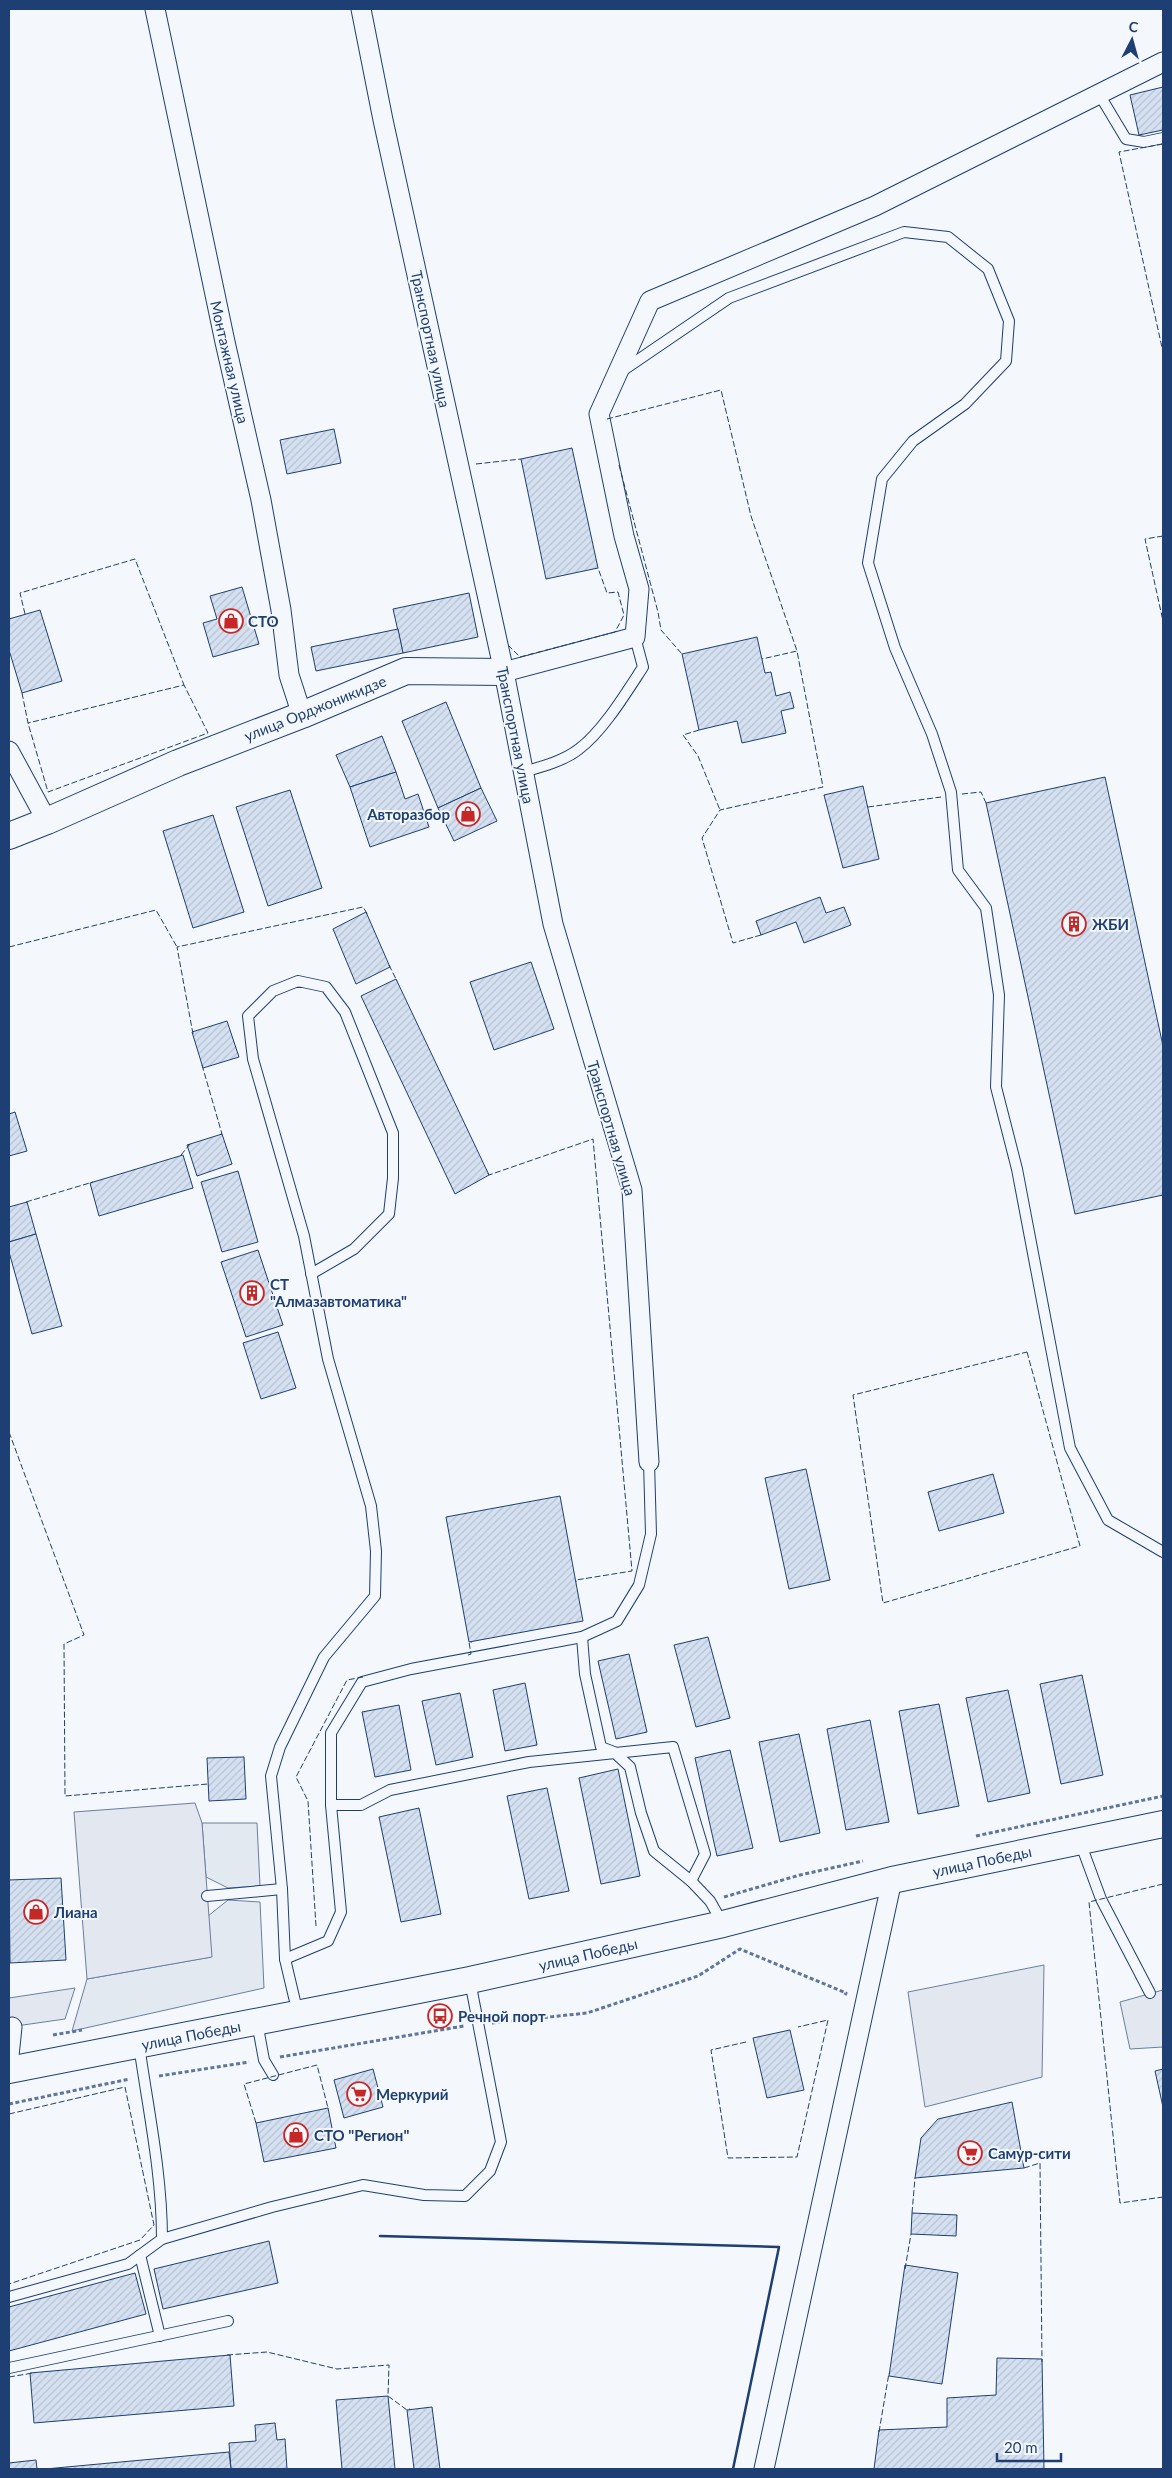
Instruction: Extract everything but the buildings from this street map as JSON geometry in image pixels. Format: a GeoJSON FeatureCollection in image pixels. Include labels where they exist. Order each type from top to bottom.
{"type":"FeatureCollection","features":[{"type":"Feature","properties":{"kind":"main road","name":"улица Орджоникидзе"},"geometry":{"type":"LineString","coordinates":[[9,836],[48,821],[178,762],[302,715],[406,671],[504,672]]}},
{"type":"Feature","properties":{"kind":"main road","name":"улица Победы"},"geometry":{"type":"LineString","coordinates":[[9,2070],[470,1980],[723,1924],[892,1880],[1163,1824]]}},
{"type":"Feature","properties":{"kind":"street","name":"Монтажная улица"},"geometry":{"type":"LineString","coordinates":[[155,9],[223,333],[261,500],[281,610],[289,675],[302,715]]}},
{"type":"Feature","properties":{"kind":"street","name":"Транспортная улица"},"geometry":{"type":"LineString","coordinates":[[361,9],[383,120],[504,672],[553,924],[632,1190],[650,1462]]}},
{"type":"Feature","properties":{"kind":"street"},"geometry":{"type":"LineString","coordinates":[[636,637],[639,589],[624,536],[599,414],[650,301],[875,206],[1158,66]]}},
{"type":"Feature","properties":{"kind":"street","name":"улица Орджоникидзе"},"geometry":{"type":"LineString","coordinates":[[504,672],[636,637]]}},
{"type":"Feature","properties":{"kind":"street"},"geometry":{"type":"LineString","coordinates":[[9,750],[48,821]]}},
{"type":"Feature","properties":{"kind":"street"},"geometry":{"type":"LineString","coordinates":[[764,2469],[892,1880]]}},
{"type":"Feature","properties":{"kind":"street"},"geometry":{"type":"LineString","coordinates":[[9,2056],[12,2027]]}},
{"type":"Feature","properties":{"kind":"lane"},"geometry":{"type":"LineString","coordinates":[[1099,94],[1126,139],[1144,142],[1163,138]]}},
{"type":"Feature","properties":{"kind":"lane"},"geometry":{"type":"LineString","coordinates":[[617,375],[729,298],[904,232],[948,237],[988,269],[1010,321],[1006,361],[964,404],[913,442],[882,479],[868,563],[895,648],[932,734],[951,792],[958,870],[986,908],[999,995],[996,1087],[1028,1224],[1070,1448],[1108,1520],[1163,1552]]}},
{"type":"Feature","properties":{"kind":"lane"},"geometry":{"type":"LineString","coordinates":[[523,772],[547,766],[579,750],[618,706],[642,667],[636,637]]}},
{"type":"Feature","properties":{"kind":"lane"},"geometry":{"type":"LineString","coordinates":[[298,2015],[285,1959],[282,1889],[271,1776],[280,1747],[324,1657],[376,1596],[376,1551],[371,1506],[328,1359],[311,1274],[304,1236],[253,1059],[248,1016],[273,991],[298,981],[326,987],[345,1012],[393,1133],[393,1178],[389,1214],[354,1249],[311,1274]]}},
{"type":"Feature","properties":{"kind":"lane"},"geometry":{"type":"LineString","coordinates":[[285,1959],[328,1941],[341,1912],[331,1805],[331,1733],[362,1682],[411,1669],[582,1637],[617,1621],[639,1585],[652,1534],[650,1462]]}},
{"type":"Feature","properties":{"kind":"lane"},"geometry":{"type":"LineString","coordinates":[[582,1637],[585,1674],[601,1747],[614,1752],[630,1768],[641,1813],[654,1851],[690,1881],[710,1901],[723,1924]]}},
{"type":"Feature","properties":{"kind":"lane"},"geometry":{"type":"LineString","coordinates":[[331,1805],[362,1805],[390,1790],[529,1762],[673,1747],[705,1854],[690,1881]]}},
{"type":"Feature","properties":{"kind":"lane"},"geometry":{"type":"LineString","coordinates":[[1079,1841],[1101,1899],[1150,1993]]}},
{"type":"Feature","properties":{"kind":"lane"},"geometry":{"type":"LineString","coordinates":[[207,1896],[282,1889]]}},
{"type":"Feature","properties":{"kind":"lane"},"geometry":{"type":"LineString","coordinates":[[9,2297],[128,2264],[162,2239],[272,2207],[321,2197],[363,2185],[424,2195],[465,2196],[490,2171],[501,2142],[470,1980]]}},
{"type":"Feature","properties":{"kind":"lane"},"geometry":{"type":"LineString","coordinates":[[257,2022],[264,2060],[273,2075]]}},
{"type":"Feature","properties":{"kind":"lane"},"geometry":{"type":"LineString","coordinates":[[138,2044],[153,2133],[162,2212],[162,2239]]}},
{"type":"Feature","properties":{"kind":"lane"},"geometry":{"type":"LineString","coordinates":[[140,2255],[160,2336]]}},
{"type":"Feature","properties":{"kind":"lane"},"geometry":{"type":"LineString","coordinates":[[9,2368],[228,2321]]}},
{"type":"Feature","properties":{"kind":"path"},"geometry":{"type":"LineString","coordinates":[[972,1837],[1163,1796]]}},
{"type":"Feature","properties":{"kind":"path"},"geometry":{"type":"LineString","coordinates":[[710,1901],[800,1875],[867,1860]]}},
{"type":"Feature","properties":{"kind":"path"},"geometry":{"type":"LineString","coordinates":[[9,2104],[121,2080],[144,2079],[477,2024],[587,2013],[698,1976],[740,1949],[846,1993],[844,2003]]}},
{"type":"Feature","properties":{"kind":"path"},"geometry":{"type":"LineString","coordinates":[[46,2037],[92,2028]]}},
{"type":"Feature","properties":{"kind":"shaded area"},"geometry":{"type":"Polygon","coordinates":[[[195,1803],[202,1823],[212,1957],[87,1979],[74,1812],[195,1803]]]}},
{"type":"Feature","properties":{"kind":"shaded area"},"geometry":{"type":"Polygon","coordinates":[[[202,1823],[257,1823],[260,1886],[228,1888],[206,1877],[202,1823]]]}},
{"type":"Feature","properties":{"kind":"shaded area"},"geometry":{"type":"Polygon","coordinates":[[[228,1900],[260,1902],[264,1988],[72,2031],[87,1979],[211,1957],[208,1916],[228,1900]]]}},
{"type":"Feature","properties":{"kind":"shaded area"},"geometry":{"type":"Polygon","coordinates":[[[1044,1965],[1042,2077],[925,2107],[908,1992],[1044,1965]]]}},
{"type":"Feature","properties":{"kind":"shaded area"},"geometry":{"type":"Polygon","coordinates":[[[75,1988],[65,2019],[9,2027],[9,1998],[75,1988]]]}},
{"type":"Feature","properties":{"kind":"shaded area"},"geometry":{"type":"Polygon","coordinates":[[[1163,1990],[1163,2047],[1130,2049],[1120,2002],[1163,1990]]]}},
{"type":"Feature","properties":{"kind":"fence"},"geometry":{"type":"LineString","coordinates":[[1163,144],[1119,152],[1163,352]]}},
{"type":"Feature","properties":{"kind":"fence"},"geometry":{"type":"LineString","coordinates":[[607,419],[721,390],[751,516],[797,651]]}},
{"type":"Feature","properties":{"kind":"fence"},"geometry":{"type":"LineString","coordinates":[[476,464],[521,459]]}},
{"type":"Feature","properties":{"kind":"fence"},"geometry":{"type":"LineString","coordinates":[[619,465],[658,612],[661,630],[682,654]]}},
{"type":"Feature","properties":{"kind":"fence"},"geometry":{"type":"LineString","coordinates":[[1163,536],[1145,539],[1163,621]]}},
{"type":"Feature","properties":{"kind":"fence"},"geometry":{"type":"LineString","coordinates":[[25,614],[20,593],[135,559],[184,685]]}},
{"type":"Feature","properties":{"kind":"fence"},"geometry":{"type":"LineString","coordinates":[[508,645],[520,657],[615,632],[624,615],[618,592],[607,593],[598,568]]}},
{"type":"Feature","properties":{"kind":"fence"},"geometry":{"type":"LineString","coordinates":[[761,935],[733,943],[702,838],[720,810],[823,787],[797,651],[762,659]]}},
{"type":"Feature","properties":{"kind":"fence"},"geometry":{"type":"LineString","coordinates":[[22,693],[28,723],[48,792],[208,733],[184,685],[28,723]]}},
{"type":"Feature","properties":{"kind":"fence"},"geometry":{"type":"LineString","coordinates":[[699,730],[683,735],[698,756],[720,810]]}},
{"type":"Feature","properties":{"kind":"fence"},"geometry":{"type":"LineString","coordinates":[[962,794],[981,792],[986,803]]}},
{"type":"Feature","properties":{"kind":"fence"},"geometry":{"type":"LineString","coordinates":[[868,807],[941,797]]}},
{"type":"Feature","properties":{"kind":"fence"},"geometry":{"type":"LineString","coordinates":[[193,1034],[177,947],[363,907],[368,915]]}},
{"type":"Feature","properties":{"kind":"fence"},"geometry":{"type":"LineString","coordinates":[[9,947],[156,910],[177,947]]}},
{"type":"Feature","properties":{"kind":"fence"},"geometry":{"type":"LineString","coordinates":[[389,965],[397,981]]}},
{"type":"Feature","properties":{"kind":"fence"},"geometry":{"type":"LineString","coordinates":[[202,1065],[222,1134],[218,1135]]}},
{"type":"Feature","properties":{"kind":"fence"},"geometry":{"type":"LineString","coordinates":[[488,1173],[489,1175],[593,1139],[632,1571],[576,1580],[576,1582]]}},
{"type":"Feature","properties":{"kind":"fence"},"geometry":{"type":"LineString","coordinates":[[181,1155],[190,1144]]}},
{"type":"Feature","properties":{"kind":"fence"},"geometry":{"type":"LineString","coordinates":[[26,1202],[93,1182]]}},
{"type":"Feature","properties":{"kind":"fence"},"geometry":{"type":"LineString","coordinates":[[1027,1352],[1080,1546],[883,1603],[853,1395],[1027,1352]]}},
{"type":"Feature","properties":{"kind":"fence"},"geometry":{"type":"LineString","coordinates":[[9,1432],[84,1635],[64,1644],[65,1796],[208,1784]]}},
{"type":"Feature","properties":{"kind":"fence"},"geometry":{"type":"LineString","coordinates":[[468,1655],[471,1654],[469,1642],[472,1642]]}},
{"type":"Feature","properties":{"kind":"fence"},"geometry":{"type":"LineString","coordinates":[[316,1926],[308,1801],[296,1777],[347,1680],[363,1677]]}},
{"type":"Feature","properties":{"kind":"fence"},"geometry":{"type":"LineString","coordinates":[[1163,1884],[1089,1902],[1120,2203],[1163,2197]]}},
{"type":"Feature","properties":{"kind":"fence"},"geometry":{"type":"LineString","coordinates":[[746,2042],[711,2050],[728,2158],[797,2157],[828,2020],[798,2027]]}},
{"type":"Feature","properties":{"kind":"fence"},"geometry":{"type":"LineString","coordinates":[[256,2123],[244,2084],[317,2065],[328,2108]]}},
{"type":"Feature","properties":{"kind":"fence"},"geometry":{"type":"LineString","coordinates":[[9,2114],[125,2087],[154,2225],[140,2240],[9,2284]]}},
{"type":"Feature","properties":{"kind":"fence"},"geometry":{"type":"LineString","coordinates":[[1024,2168],[1040,2163],[1042,2362]]}},
{"type":"Feature","properties":{"kind":"fence"},"geometry":{"type":"LineString","coordinates":[[912,2213],[915,2178]]}},
{"type":"Feature","properties":{"kind":"fence"},"geometry":{"type":"LineString","coordinates":[[905,2269],[911,2234]]}},
{"type":"Feature","properties":{"kind":"fence"},"geometry":{"type":"LineString","coordinates":[[227,2355],[267,2352],[337,2369],[389,2365],[388,2396],[407,2410],[410,2409]]}},
{"type":"Feature","properties":{"kind":"fence"},"geometry":{"type":"LineString","coordinates":[[9,2377],[33,2373]]}},
{"type":"Feature","properties":{"kind":"fence"},"geometry":{"type":"LineString","coordinates":[[879,2432],[889,2373]]}},
{"type":"Feature","properties":{"kind":"wall"},"geometry":{"type":"LineString","coordinates":[[380,2236],[779,2247],[733,2469]]}},
{"type":"Feature","properties":{"kind":"place","name":"СТО"},"geometry":{"type":"Point","coordinates":[231,621]}},
{"type":"Feature","properties":{"kind":"place","name":"Авторазбор"},"geometry":{"type":"Point","coordinates":[468,814]}},
{"type":"Feature","properties":{"kind":"place","name":"ЖБИ"},"geometry":{"type":"Point","coordinates":[1074,924]}},
{"type":"Feature","properties":{"kind":"place","name":"СТ \"Алмазавтоматика\""},"geometry":{"type":"Point","coordinates":[252,1293]}},
{"type":"Feature","properties":{"kind":"place","name":"Лиана"},"geometry":{"type":"Point","coordinates":[36,1912]}},
{"type":"Feature","properties":{"kind":"place","name":"Речной порт"},"geometry":{"type":"Point","coordinates":[440,2016]}},
{"type":"Feature","properties":{"kind":"place","name":"Меркурий"},"geometry":{"type":"Point","coordinates":[359,2094]}},
{"type":"Feature","properties":{"kind":"place","name":"СТО \"Регион\""},"geometry":{"type":"Point","coordinates":[296,2135]}},
{"type":"Feature","properties":{"kind":"place","name":"Самур-сити"},"geometry":{"type":"Point","coordinates":[970,2153]}}]}
